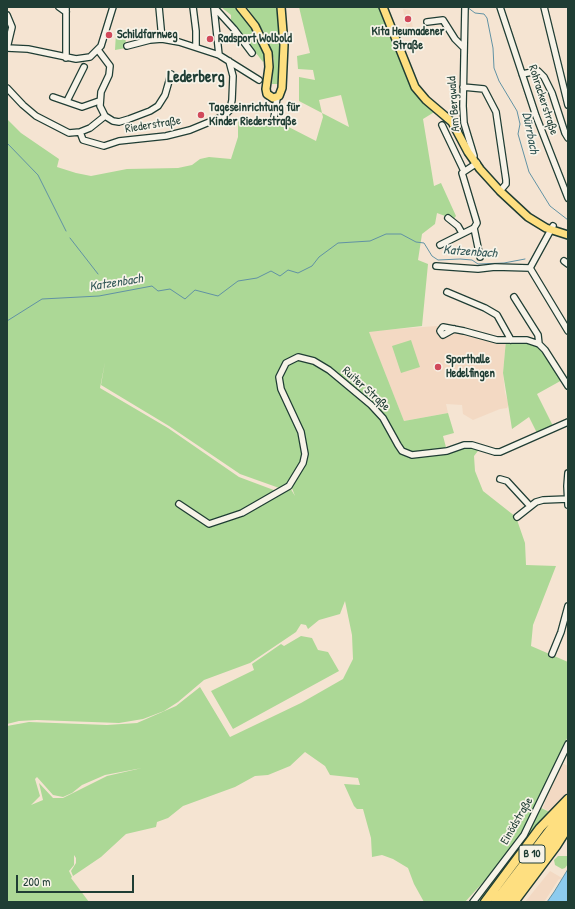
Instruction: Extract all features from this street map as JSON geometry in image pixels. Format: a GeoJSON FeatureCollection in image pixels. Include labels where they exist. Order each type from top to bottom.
{"type":"FeatureCollection","features":[{"type":"Feature","properties":{"kind":"highway"},"geometry":{"type":"LineString","coordinates":[[485,902],[540,828],[568,799]]}},
{"type":"Feature","properties":{"kind":"highway","name":"B 10"},"geometry":{"type":"LineString","coordinates":[[495,902],[568,806]]}},
{"type":"Feature","properties":{"kind":"highway","name":"B 10"},"geometry":{"type":"LineString","coordinates":[[504,902],[568,817]]}},
{"type":"Feature","properties":{"kind":"highway"},"geometry":{"type":"LineString","coordinates":[[514,902],[556,846],[568,827]]}},
{"type":"Feature","properties":{"kind":"main road"},"geometry":{"type":"LineString","coordinates":[[240,7],[255,26],[264,44],[270,67],[266,89],[270,97],[277,98],[282,91],[284,57],[284,35],[280,7]]}},
{"type":"Feature","properties":{"kind":"main road"},"geometry":{"type":"LineString","coordinates":[[383,7],[415,87],[426,100],[452,122],[475,161],[483,167],[501,190],[532,215],[552,228],[568,235]]}},
{"type":"Feature","properties":{"kind":"main road"},"geometry":{"type":"LineString","coordinates":[[552,228],[568,231]]}},
{"type":"Feature","properties":{"kind":"street"},"geometry":{"type":"LineString","coordinates":[[59,7],[66,9],[66,58]]}},
{"type":"Feature","properties":{"kind":"street"},"geometry":{"type":"LineString","coordinates":[[7,15],[12,27],[7,48],[28,49],[66,58],[84,59],[98,50],[113,7]]}},
{"type":"Feature","properties":{"kind":"street"},"geometry":{"type":"LineString","coordinates":[[159,7],[162,39]]}},
{"type":"Feature","properties":{"kind":"street"},"geometry":{"type":"LineString","coordinates":[[193,7],[196,47]]}},
{"type":"Feature","properties":{"kind":"street"},"geometry":{"type":"LineString","coordinates":[[214,7],[219,55]]}},
{"type":"Feature","properties":{"kind":"street"},"geometry":{"type":"LineString","coordinates":[[214,7],[234,29],[252,53]]}},
{"type":"Feature","properties":{"kind":"street","name":"Am Bergwald"},"geometry":{"type":"LineString","coordinates":[[465,7],[463,47],[464,123],[475,161]]}},
{"type":"Feature","properties":{"kind":"street","name":"Rohrackerstraße"},"geometry":{"type":"LineString","coordinates":[[500,7],[542,135],[568,198]]}},
{"type":"Feature","properties":{"kind":"street"},"geometry":{"type":"LineString","coordinates":[[544,7],[568,104]]}},
{"type":"Feature","properties":{"kind":"street"},"geometry":{"type":"LineString","coordinates":[[428,22],[443,20],[455,39],[463,47]]}},
{"type":"Feature","properties":{"kind":"street"},"geometry":{"type":"LineString","coordinates":[[127,46],[144,41],[162,39],[196,47],[219,55],[259,80]]}},
{"type":"Feature","properties":{"kind":"street"},"geometry":{"type":"LineString","coordinates":[[98,50],[110,66],[109,75],[100,92],[99,101],[105,116],[113,121],[119,122],[150,111],[158,106],[165,95],[171,74]]}},
{"type":"Feature","properties":{"kind":"street","name":"Riederstraße"},"geometry":{"type":"LineString","coordinates":[[80,132],[83,140],[104,146],[119,141],[149,139],[178,133],[224,116],[230,110],[232,100],[233,76],[229,61]]}},
{"type":"Feature","properties":{"kind":"street"},"geometry":{"type":"LineString","coordinates":[[67,101],[84,67]]}},
{"type":"Feature","properties":{"kind":"street"},"geometry":{"type":"LineString","coordinates":[[522,74],[538,71],[544,77],[552,93],[568,138]]}},
{"type":"Feature","properties":{"kind":"street"},"geometry":{"type":"LineString","coordinates":[[463,87],[484,89],[496,112],[506,180],[506,184],[501,190]]}},
{"type":"Feature","properties":{"kind":"street"},"geometry":{"type":"LineString","coordinates":[[7,88],[36,116],[69,133],[80,132],[90,128],[105,116]]}},
{"type":"Feature","properties":{"kind":"street"},"geometry":{"type":"LineString","coordinates":[[53,97],[82,107],[99,101]]}},
{"type":"Feature","properties":{"kind":"street"},"geometry":{"type":"LineString","coordinates":[[274,118],[277,98]]}},
{"type":"Feature","properties":{"kind":"street"},"geometry":{"type":"LineString","coordinates":[[442,124],[464,171]]}},
{"type":"Feature","properties":{"kind":"street"},"geometry":{"type":"LineString","coordinates":[[475,161],[464,171],[462,176],[477,218],[474,228],[480,257]]}},
{"type":"Feature","properties":{"kind":"street"},"geometry":{"type":"LineString","coordinates":[[448,218],[458,226],[462,233]]}},
{"type":"Feature","properties":{"kind":"street"},"geometry":{"type":"LineString","coordinates":[[440,245],[474,228]]}},
{"type":"Feature","properties":{"kind":"street"},"geometry":{"type":"LineString","coordinates":[[530,268],[552,228]]}},
{"type":"Feature","properties":{"kind":"street"},"geometry":{"type":"LineString","coordinates":[[436,266],[478,269],[495,267],[530,268]]}},
{"type":"Feature","properties":{"kind":"street"},"geometry":{"type":"LineString","coordinates":[[530,268],[568,331]]}},
{"type":"Feature","properties":{"kind":"street"},"geometry":{"type":"LineString","coordinates":[[447,292],[486,308],[497,315],[511,340]]}},
{"type":"Feature","properties":{"kind":"street"},"geometry":{"type":"LineString","coordinates":[[514,297],[538,335],[539,344]]}},
{"type":"Feature","properties":{"kind":"street"},"geometry":{"type":"LineString","coordinates":[[454,329],[498,340],[527,340],[539,344],[545,350],[568,386]]}},
{"type":"Feature","properties":{"kind":"street","name":"Ruiter Straße"},"geometry":{"type":"LineString","coordinates":[[179,504],[209,524],[242,513],[289,486],[303,463],[305,454],[300,432],[281,389],[279,377],[286,363],[298,357],[314,361],[329,370],[371,405],[383,418],[402,451],[412,455],[447,451],[464,445],[472,445],[495,452],[500,452],[568,422]]}},
{"type":"Feature","properties":{"kind":"street"},"geometry":{"type":"LineString","coordinates":[[568,473],[568,505]]}},
{"type":"Feature","properties":{"kind":"street"},"geometry":{"type":"LineString","coordinates":[[500,479],[507,482],[530,506]]}},
{"type":"Feature","properties":{"kind":"street"},"geometry":{"type":"LineString","coordinates":[[517,517],[530,506],[543,500],[568,499]]}},
{"type":"Feature","properties":{"kind":"street"},"geometry":{"type":"LineString","coordinates":[[552,654],[562,631],[568,606]]}},
{"type":"Feature","properties":{"kind":"street","name":"Einödstraße"},"geometry":{"type":"LineString","coordinates":[[473,902],[524,835],[568,744]]}},
{"type":"Feature","properties":{"kind":"shaded area","name":"Kita Heumadener Straße"},"geometry":{"type":"Polygon","coordinates":[[[403,9],[410,10],[413,28],[417,28],[418,34],[408,35],[403,9]]]}},
{"type":"Feature","properties":{"kind":"shaded area"},"geometry":{"type":"Polygon","coordinates":[[[437,326],[506,340],[503,373],[505,393],[509,404],[507,408],[500,409],[473,420],[463,414],[462,405],[446,404],[448,413],[404,421],[368,331],[437,326]]]}},
{"type":"Feature","properties":{"kind":"shaded area"},"geometry":{"type":"Polygon","coordinates":[[[562,763],[568,766],[568,796],[552,813],[543,808],[545,803],[544,801],[562,763]]]}},
{"type":"Feature","properties":{"kind":"shaded area"},"geometry":{"type":"Polygon","coordinates":[[[550,871],[562,878],[561,880],[559,879],[544,902],[525,902],[550,871]]]}},
{"type":"Feature","properties":{"kind":"green space"},"geometry":{"type":"Polygon","coordinates":[[[221,7],[234,7],[247,21],[260,43],[265,59],[263,62],[231,21],[231,15],[221,7]]]}},
{"type":"Feature","properties":{"kind":"green space"},"geometry":{"type":"Polygon","coordinates":[[[247,7],[277,7],[281,44],[279,84],[272,84],[274,59],[266,35],[247,7]]]}},
{"type":"Feature","properties":{"kind":"green space"},"geometry":{"type":"Polygon","coordinates":[[[299,7],[380,7],[389,30],[385,31],[390,33],[409,81],[436,111],[423,119],[434,186],[441,183],[456,216],[452,221],[437,213],[435,224],[422,234],[418,260],[428,264],[422,326],[369,332],[404,421],[448,413],[454,433],[443,436],[447,451],[464,445],[481,447],[474,456],[475,471],[483,491],[516,517],[525,543],[526,565],[556,566],[533,625],[531,646],[568,662],[568,736],[544,789],[523,830],[498,866],[465,902],[424,902],[414,884],[408,868],[393,859],[382,855],[372,857],[371,838],[363,809],[357,809],[354,806],[344,784],[360,785],[358,778],[330,775],[325,766],[305,752],[290,766],[268,775],[255,776],[235,787],[183,806],[168,818],[157,822],[156,827],[126,834],[101,857],[73,876],[71,871],[76,863],[76,858],[74,855],[74,865],[69,871],[72,877],[71,878],[89,902],[7,902],[7,726],[29,722],[107,725],[137,723],[176,706],[200,687],[230,737],[301,703],[343,679],[353,659],[352,635],[345,601],[340,614],[319,620],[308,629],[306,625],[301,624],[296,632],[250,663],[204,680],[178,702],[164,711],[143,719],[119,723],[37,720],[19,721],[7,724],[7,119],[21,133],[59,159],[57,167],[91,176],[127,169],[178,168],[192,165],[200,159],[209,157],[231,159],[238,137],[238,118],[267,123],[274,118],[275,120],[316,141],[323,117],[322,113],[299,101],[299,77],[315,80],[313,70],[298,69],[297,56],[310,53],[299,7]],[[341,95],[319,100],[322,113],[349,127],[341,95]],[[105,362],[100,388],[168,428],[239,477],[279,492],[289,486],[295,496],[290,483],[282,489],[240,474],[169,426],[101,385],[105,362]],[[142,768],[105,775],[82,785],[72,793],[63,797],[53,795],[37,777],[35,779],[40,796],[31,805],[43,800],[39,783],[53,798],[63,798],[107,776],[142,768]]]}},
{"type":"Feature","properties":{"kind":"green space"},"geometry":{"type":"Polygon","coordinates":[[[125,31],[126,48],[115,50],[116,33],[125,31]]]}},
{"type":"Feature","properties":{"kind":"green space"},"geometry":{"type":"Polygon","coordinates":[[[411,340],[420,367],[401,373],[392,346],[411,340]]]}},
{"type":"Feature","properties":{"kind":"green space"},"geometry":{"type":"Polygon","coordinates":[[[506,340],[539,344],[564,379],[537,394],[553,426],[537,433],[529,417],[512,429],[503,373],[506,340]]]}},
{"type":"Feature","properties":{"kind":"green space"},"geometry":{"type":"Polygon","coordinates":[[[301,636],[312,638],[318,650],[328,652],[339,671],[233,729],[211,691],[254,670],[252,664],[281,644],[284,646],[301,636]]]}},
{"type":"Feature","properties":{"kind":"green space"},"geometry":{"type":"Polygon","coordinates":[[[541,808],[552,813],[482,902],[475,902],[528,832],[541,808]]]}},
{"type":"Feature","properties":{"kind":"green space"},"geometry":{"type":"Polygon","coordinates":[[[558,856],[568,856],[568,864],[565,868],[562,869],[555,865],[554,860],[558,856]]]}},
{"type":"Feature","properties":{"kind":"water"},"geometry":{"type":"Polygon","coordinates":[[[568,869],[568,902],[547,902],[554,892],[568,869]]]}},
{"type":"Feature","properties":{"kind":"waterway","name":"Dürrbach"},"geometry":{"type":"LineString","coordinates":[[467,7],[475,13],[484,14],[487,18],[493,48],[494,68],[499,81],[517,111],[520,124],[518,134],[529,172],[550,206],[568,220]]}},
{"type":"Feature","properties":{"kind":"waterway"},"geometry":{"type":"LineString","coordinates":[[7,143],[38,175],[66,231]]}},
{"type":"Feature","properties":{"kind":"waterway","name":"Katzenbach"},"geometry":{"type":"LineString","coordinates":[[7,321],[42,299],[99,296],[152,286],[158,291],[170,289],[185,299],[195,290],[218,296],[238,281],[257,278],[271,271],[280,276],[288,270],[298,273],[312,266],[319,257],[338,243],[370,241],[386,234],[401,234],[416,242],[424,243],[432,256],[438,260],[472,260],[478,264],[504,263],[525,259]]}},
{"type":"Feature","properties":{"kind":"waterway"},"geometry":{"type":"LineString","coordinates":[[70,238],[98,274]]}},
{"type":"Feature","properties":{"kind":"place","name":"Kita Heumadener Straße"},"geometry":{"type":"Point","coordinates":[408,19]}},
{"type":"Feature","properties":{"kind":"place","name":"Schildfarnweg"},"geometry":{"type":"Point","coordinates":[109,35]}},
{"type":"Feature","properties":{"kind":"place","name":"Radsport Wolbold"},"geometry":{"type":"Point","coordinates":[210,39]}},
{"type":"Feature","properties":{"kind":"place","name":"Tageseinrichtung für Kinder Riederstraße"},"geometry":{"type":"Point","coordinates":[201,115]}},
{"type":"Feature","properties":{"kind":"place","name":"Sporthalle Hedelfingen"},"geometry":{"type":"Point","coordinates":[438,367]}},
{"type":"Feature","properties":{"kind":"district","name":"Lederberg"},"geometry":{"type":"Point","coordinates":[196,78]}}]}
